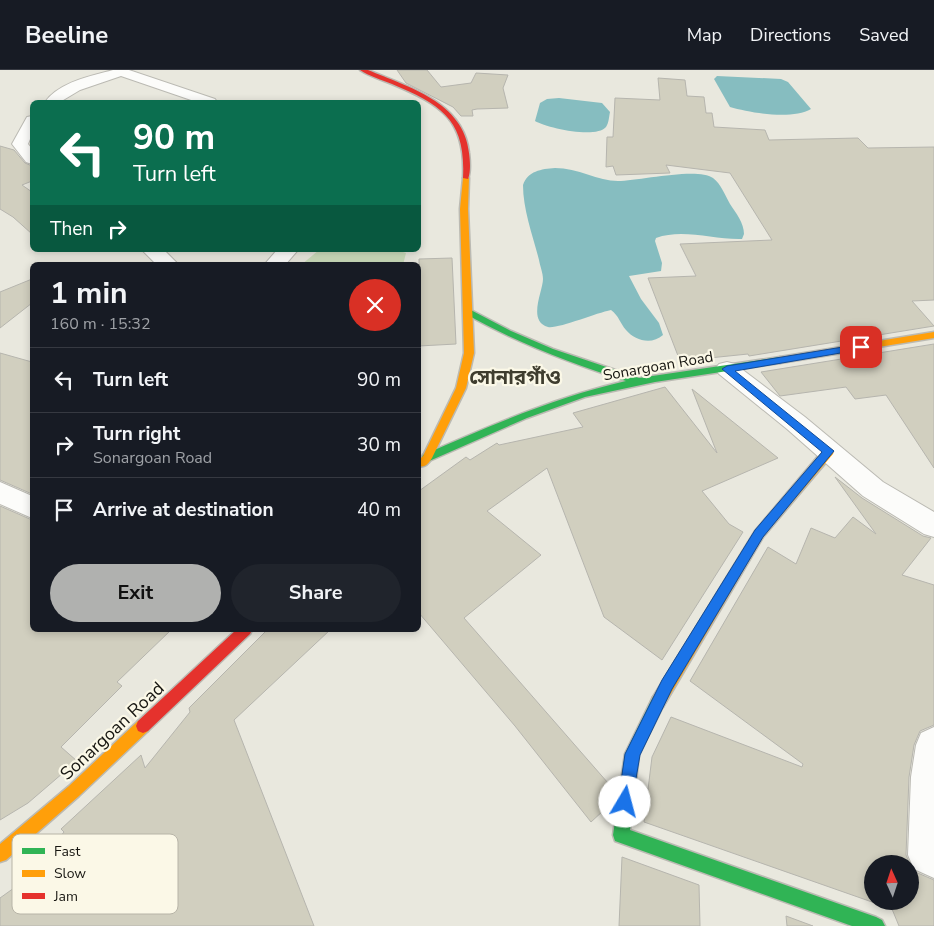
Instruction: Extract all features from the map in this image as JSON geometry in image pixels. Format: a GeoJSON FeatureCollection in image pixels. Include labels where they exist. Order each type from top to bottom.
{"type":"FeatureCollection","features":[{"type":"Feature","properties":{"kind":"main road","name":"Sonargoan Road"},"geometry":{"type":"LineString","coordinates":[[363,70],[426,99],[446,112],[459,127],[467,157],[464,209],[469,354],[461,388],[422,461]]}},
{"type":"Feature","properties":{"kind":"main road"},"geometry":{"type":"LineString","coordinates":[[467,311],[489,325],[586,366],[638,381]]}},
{"type":"Feature","properties":{"kind":"main road","name":"Sonargoan Road"},"geometry":{"type":"LineString","coordinates":[[422,461],[510,422],[581,396],[638,381],[727,369],[934,335]]}},
{"type":"Feature","properties":{"kind":"main road"},"geometry":{"type":"LineString","coordinates":[[828,451],[759,534],[667,685],[632,754],[621,835],[876,926]]}},
{"type":"Feature","properties":{"kind":"main road","name":"Sonargoan Road"},"geometry":{"type":"LineString","coordinates":[[23,834],[74,791],[243,632]]}},
{"type":"Feature","properties":{"kind":"main road","name":"Sonargoan Road"},"geometry":{"type":"LineString","coordinates":[[0,854],[12,844]]}},
{"type":"Feature","properties":{"kind":"street"},"geometry":{"type":"LineString","coordinates":[[54,100],[60,95],[88,81],[122,71],[204,100]]}},
{"type":"Feature","properties":{"kind":"street"},"geometry":{"type":"LineString","coordinates":[[30,124],[20,144],[30,156]]}},
{"type":"Feature","properties":{"kind":"street"},"geometry":{"type":"LineString","coordinates":[[154,252],[166,262]]}},
{"type":"Feature","properties":{"kind":"street"},"geometry":{"type":"LineString","coordinates":[[277,262],[286,252]]}},
{"type":"Feature","properties":{"kind":"street"},"geometry":{"type":"LineString","coordinates":[[727,369],[873,489],[934,526]]}},
{"type":"Feature","properties":{"kind":"street"},"geometry":{"type":"LineString","coordinates":[[0,492],[30,507]]}},
{"type":"Feature","properties":{"kind":"street"},"geometry":{"type":"LineString","coordinates":[[934,745],[929,777],[928,855],[934,858]]}},
{"type":"Feature","properties":{"kind":"green space"},"geometry":{"type":"Polygon","coordinates":[[[317,252],[406,253],[404,262],[305,262],[317,252]]]}},
{"type":"Feature","properties":{"kind":"water"},"geometry":{"type":"Polygon","coordinates":[[[717,76],[781,79],[788,82],[811,109],[783,115],[730,107],[714,79],[717,76]]]}},
{"type":"Feature","properties":{"kind":"water"},"geometry":{"type":"Polygon","coordinates":[[[559,98],[602,103],[610,112],[606,127],[592,132],[582,132],[550,127],[535,121],[540,103],[547,99],[559,98]]]}},
{"type":"Feature","properties":{"kind":"water"},"geometry":{"type":"Polygon","coordinates":[[[555,168],[618,181],[681,174],[705,175],[716,180],[721,186],[741,222],[744,234],[742,239],[688,234],[666,235],[656,238],[655,241],[662,263],[661,271],[629,276],[641,299],[659,323],[663,335],[659,338],[649,341],[634,337],[626,330],[611,310],[560,326],[548,327],[538,319],[537,312],[543,277],[526,213],[523,185],[525,180],[532,174],[540,170],[555,168]]]}},
{"type":"Feature","properties":{"kind":"building"},"geometry":{"type":"Polygon","coordinates":[[[397,70],[427,70],[441,87],[471,83],[476,73],[508,75],[503,88],[508,108],[477,109],[472,110],[473,116],[461,116],[453,107],[406,83],[397,70]]]}},
{"type":"Feature","properties":{"kind":"building"},"geometry":{"type":"Polygon","coordinates":[[[658,78],[685,80],[687,96],[704,97],[706,113],[712,113],[714,127],[765,130],[769,140],[858,138],[868,148],[934,147],[934,300],[912,301],[934,326],[749,356],[748,354],[680,361],[648,278],[696,276],[680,244],[772,240],[730,173],[666,165],[670,173],[616,175],[613,166],[606,167],[607,137],[613,137],[615,98],[660,100],[658,78]]]}},
{"type":"Feature","properties":{"kind":"building"},"geometry":{"type":"Polygon","coordinates":[[[0,146],[14,150],[25,163],[30,165],[30,182],[22,185],[30,191],[30,232],[13,217],[0,209],[0,146]]]}},
{"type":"Feature","properties":{"kind":"building"},"geometry":{"type":"Polygon","coordinates":[[[452,258],[456,344],[421,346],[421,262],[419,262],[419,259],[452,258]]]}},
{"type":"Feature","properties":{"kind":"building"},"geometry":{"type":"Polygon","coordinates":[[[30,280],[30,305],[0,328],[0,292],[30,280]]]}},
{"type":"Feature","properties":{"kind":"building"},"geometry":{"type":"Polygon","coordinates":[[[934,344],[934,468],[886,395],[855,399],[846,387],[780,396],[761,372],[934,344]]]}},
{"type":"Feature","properties":{"kind":"building"},"geometry":{"type":"Polygon","coordinates":[[[0,353],[30,361],[30,493],[0,480],[0,353]]]}},
{"type":"Feature","properties":{"kind":"building"},"geometry":{"type":"Polygon","coordinates":[[[665,387],[717,453],[692,389],[778,458],[702,491],[729,524],[743,532],[662,660],[604,617],[547,468],[487,511],[541,555],[464,618],[608,783],[604,810],[591,822],[515,726],[421,615],[421,490],[466,457],[470,460],[497,443],[499,445],[583,427],[573,413],[665,387]]]}},
{"type":"Feature","properties":{"kind":"building"},"geometry":{"type":"Polygon","coordinates":[[[835,477],[862,498],[923,536],[931,538],[902,575],[934,585],[934,725],[920,731],[914,745],[909,777],[906,855],[864,855],[864,899],[644,822],[652,757],[671,717],[802,767],[803,764],[690,681],[768,547],[796,564],[811,528],[835,538],[853,517],[876,534],[835,477]]]}},
{"type":"Feature","properties":{"kind":"building"},"geometry":{"type":"Polygon","coordinates":[[[0,506],[30,519],[30,632],[169,632],[117,682],[122,686],[61,747],[77,761],[28,803],[0,820],[0,506]]]}},
{"type":"Feature","properties":{"kind":"building"},"geometry":{"type":"Polygon","coordinates":[[[265,632],[328,632],[234,720],[314,926],[0,926],[0,898],[12,889],[12,914],[178,914],[178,834],[62,834],[64,832],[61,829],[141,755],[145,768],[190,712],[189,708],[265,632]]]}},
{"type":"Feature","properties":{"kind":"building"},"geometry":{"type":"Polygon","coordinates":[[[622,857],[699,885],[700,926],[619,926],[622,857]]]}},
{"type":"Feature","properties":{"kind":"building"},"geometry":{"type":"Polygon","coordinates":[[[919,874],[934,880],[934,926],[899,926],[892,910],[919,910],[919,874]]]}},
{"type":"Feature","properties":{"kind":"building"},"geometry":{"type":"Polygon","coordinates":[[[786,916],[813,926],[787,926],[786,916]]]}},
{"type":"Feature","properties":{"kind":"traffic: fast"},"geometry":{"type":"LineString","coordinates":[[467,311],[508,333],[550,351],[637,381]]}},
{"type":"Feature","properties":{"kind":"traffic: fast"},"geometry":{"type":"LineString","coordinates":[[427,458],[523,416],[562,401],[606,388],[655,378],[780,360]]}},
{"type":"Feature","properties":{"kind":"traffic: fast"},"geometry":{"type":"LineString","coordinates":[[658,702],[632,754],[621,835],[876,926]]}},
{"type":"Feature","properties":{"kind":"traffic: slow"},"geometry":{"type":"LineString","coordinates":[[422,463],[427,458],[461,388],[469,353],[464,209],[466,178]]}},
{"type":"Feature","properties":{"kind":"traffic: slow"},"geometry":{"type":"LineString","coordinates":[[780,360],[934,335]]}},
{"type":"Feature","properties":{"kind":"traffic: slow"},"geometry":{"type":"LineString","coordinates":[[658,702],[759,534],[829,451]]}},
{"type":"Feature","properties":{"kind":"traffic: slow"},"geometry":{"type":"LineString","coordinates":[[23,834],[74,791],[143,726]]}},
{"type":"Feature","properties":{"kind":"traffic: slow"},"geometry":{"type":"LineString","coordinates":[[0,854],[12,844]]}},
{"type":"Feature","properties":{"kind":"traffic: jam"},"geometry":{"type":"LineString","coordinates":[[363,70],[415,92],[440,107],[450,116],[458,126],[465,145],[466,178]]}},
{"type":"Feature","properties":{"kind":"traffic: jam"},"geometry":{"type":"LineString","coordinates":[[143,726],[243,632]]}},
{"type":"Feature","properties":{"kind":"district","name":"সোনারগাঁও"},"geometry":{"type":"Point","coordinates":[515,377]}},
{"type":"Feature","properties":{"kind":"route"},"geometry":{"type":"LineString","coordinates":[[625,802],[632,754],[667,685],[759,534],[828,451],[796,423],[727,369],[861,347]]}}]}
